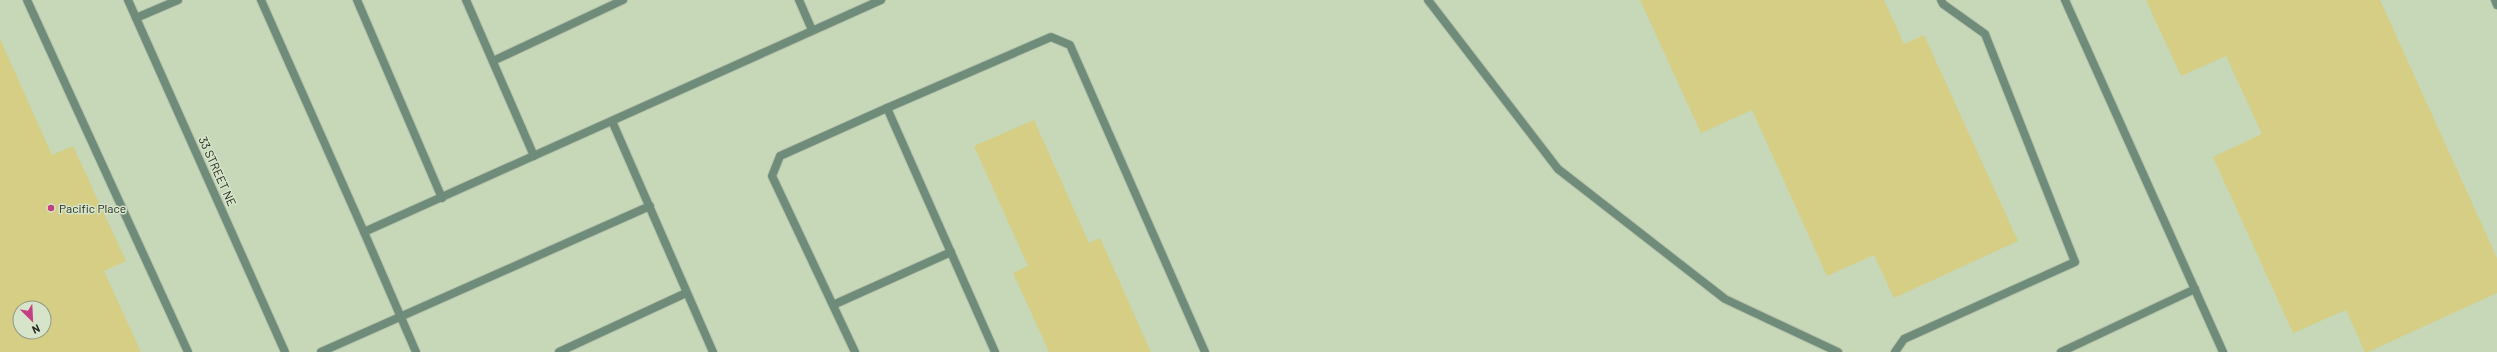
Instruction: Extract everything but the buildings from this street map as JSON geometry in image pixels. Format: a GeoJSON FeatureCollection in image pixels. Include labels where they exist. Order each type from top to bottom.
{"type":"FeatureCollection","features":[{"type":"Feature","properties":{"kind":"street"},"geometry":{"type":"LineString","coordinates":[[27,0],[188,352]]}},
{"type":"Feature","properties":{"kind":"street","name":"33 STREET NE"},"geometry":{"type":"LineString","coordinates":[[128,0],[285,352]]}},
{"type":"Feature","properties":{"kind":"street"},"geometry":{"type":"LineString","coordinates":[[136,18],[178,0]]}},
{"type":"Feature","properties":{"kind":"street"},"geometry":{"type":"LineString","coordinates":[[261,0],[416,352]]}},
{"type":"Feature","properties":{"kind":"street"},"geometry":{"type":"LineString","coordinates":[[357,0],[442,198]]}},
{"type":"Feature","properties":{"kind":"street"},"geometry":{"type":"LineString","coordinates":[[466,0],[534,156]]}},
{"type":"Feature","properties":{"kind":"street"},"geometry":{"type":"LineString","coordinates":[[493,61],[623,0]]}},
{"type":"Feature","properties":{"kind":"street"},"geometry":{"type":"LineString","coordinates":[[799,0],[812,30]]}},
{"type":"Feature","properties":{"kind":"street"},"geometry":{"type":"LineString","coordinates":[[364,232],[880,0]]}},
{"type":"Feature","properties":{"kind":"street"},"geometry":{"type":"LineString","coordinates":[[1428,0],[1558,169],[1724,299],[1838,352]]}},
{"type":"Feature","properties":{"kind":"street"},"geometry":{"type":"LineString","coordinates":[[1895,352],[1904,339],[2075,262],[1984,34],[1943,4],[1941,0]]}},
{"type":"Feature","properties":{"kind":"street"},"geometry":{"type":"LineString","coordinates":[[2065,0],[2223,352]]}},
{"type":"Feature","properties":{"kind":"street"},"geometry":{"type":"LineString","coordinates":[[2495,0],[2497,5]]}},
{"type":"Feature","properties":{"kind":"street"},"geometry":{"type":"LineString","coordinates":[[855,352],[772,176],[780,156],[1050,37],[1070,45],[1206,352]]}},
{"type":"Feature","properties":{"kind":"street"},"geometry":{"type":"LineString","coordinates":[[887,108],[995,352]]}},
{"type":"Feature","properties":{"kind":"street"},"geometry":{"type":"LineString","coordinates":[[612,121],[650,206],[686,294],[713,352]]}},
{"type":"Feature","properties":{"kind":"street"},"geometry":{"type":"LineString","coordinates":[[321,352],[650,206]]}},
{"type":"Feature","properties":{"kind":"street"},"geometry":{"type":"LineString","coordinates":[[833,305],[951,252]]}},
{"type":"Feature","properties":{"kind":"street"},"geometry":{"type":"LineString","coordinates":[[2061,352],[2195,289]]}},
{"type":"Feature","properties":{"kind":"street"},"geometry":{"type":"LineString","coordinates":[[559,352],[686,294]]}},
{"type":"Feature","properties":{"kind":"shaded area"},"geometry":{"type":"Polygon","coordinates":[[[0,0],[2497,0],[2497,352],[0,352],[0,0]]]}},
{"type":"Feature","properties":{"kind":"place","name":"Pacific Place"},"geometry":{"type":"Point","coordinates":[51,208]}}]}
